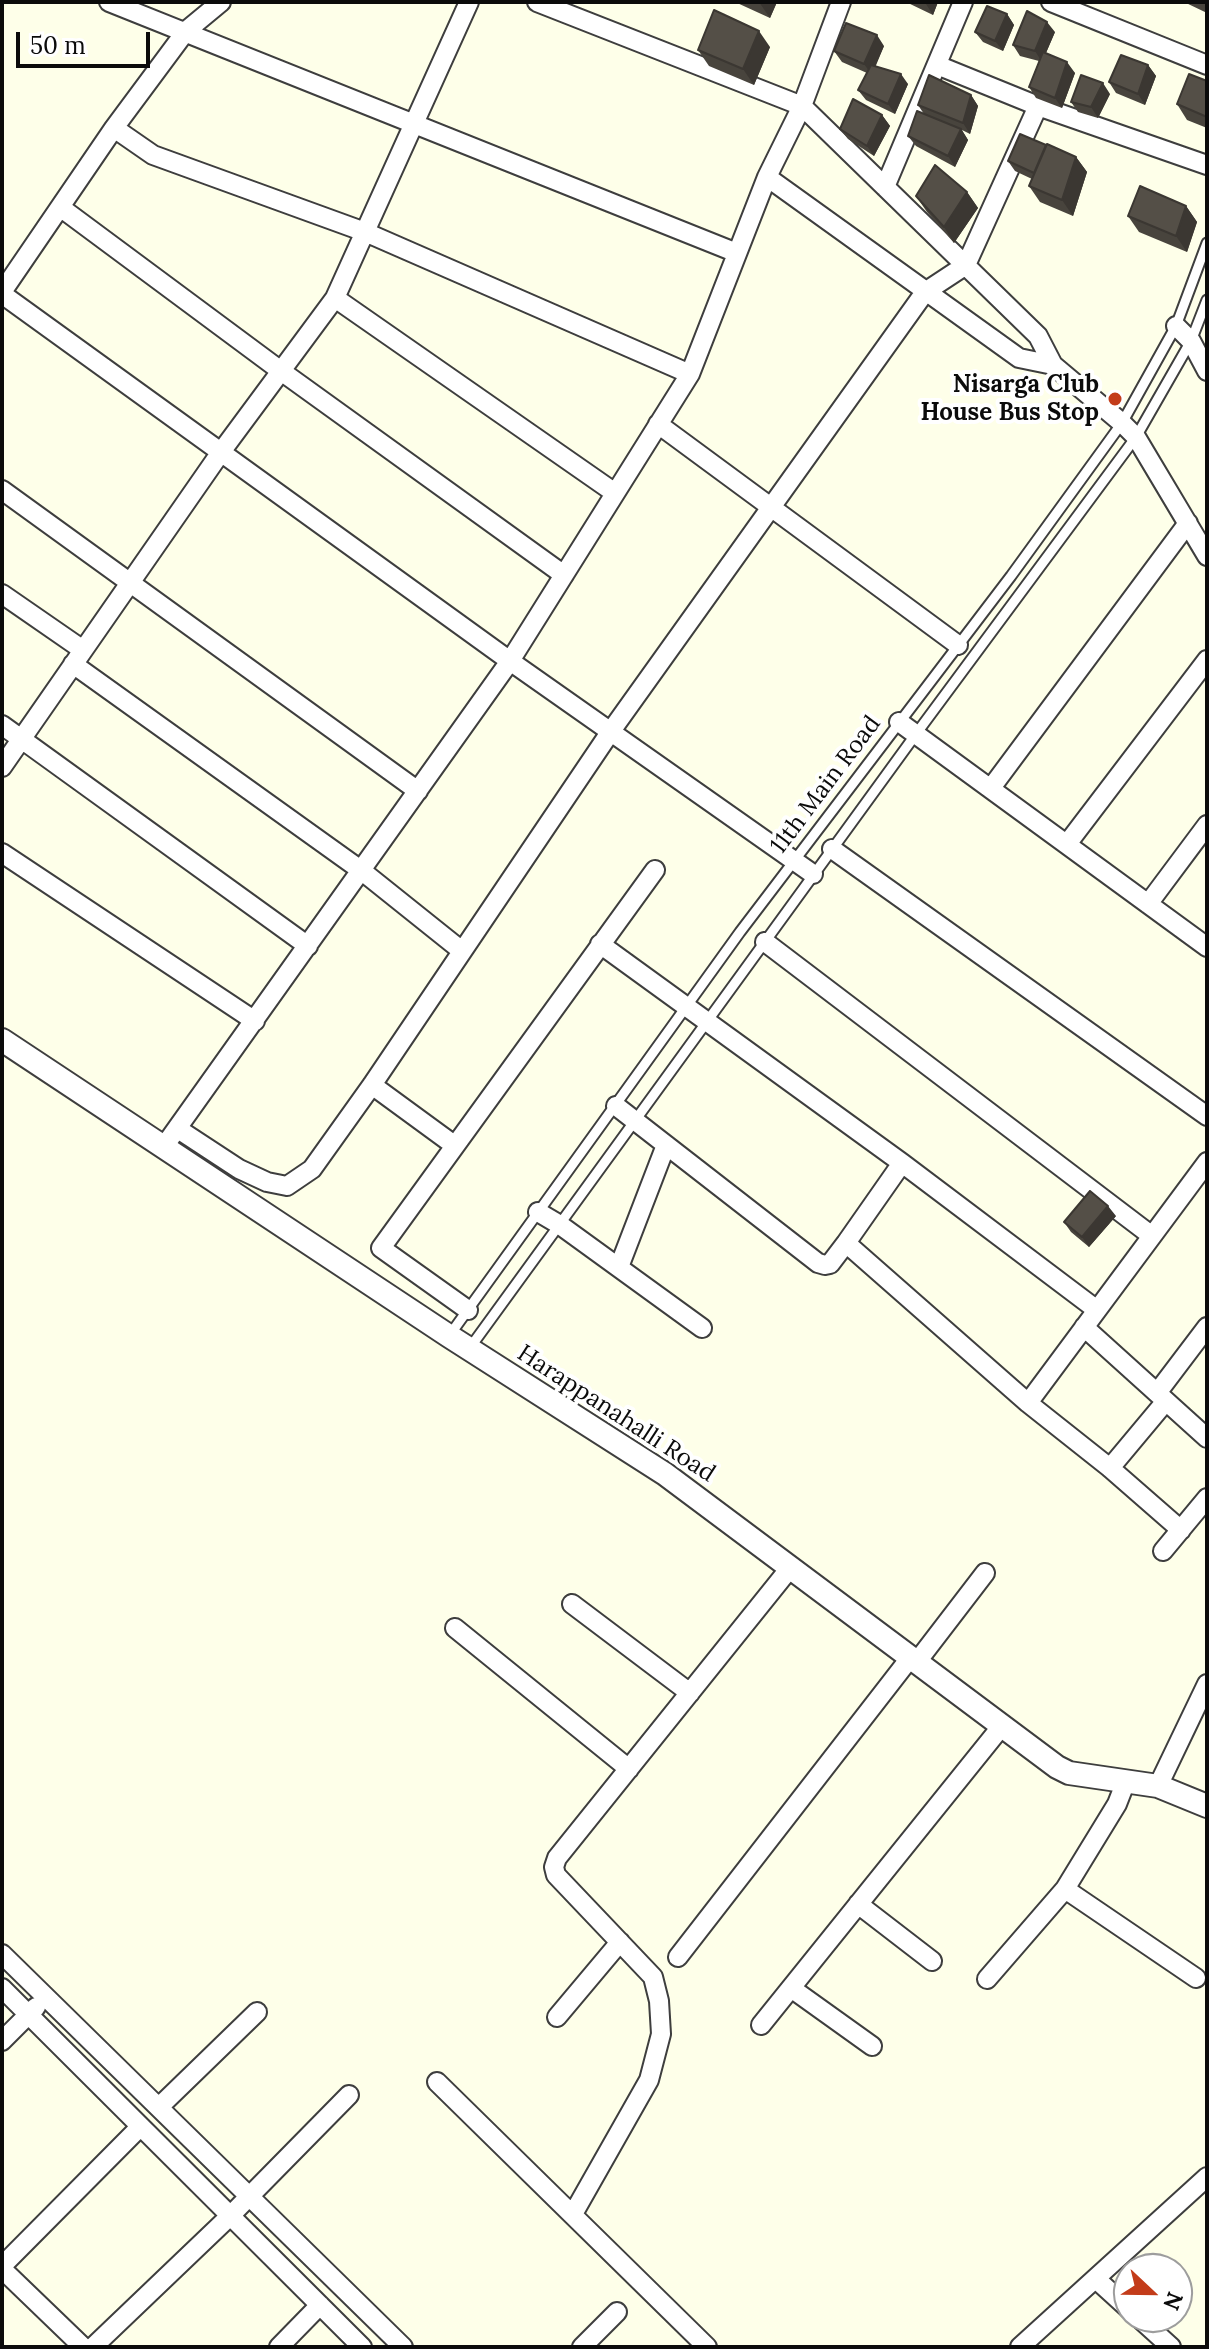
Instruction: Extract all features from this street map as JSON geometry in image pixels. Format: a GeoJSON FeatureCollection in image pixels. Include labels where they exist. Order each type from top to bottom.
{"type":"FeatureCollection","features":[{"type":"Feature","properties":{"kind":"street"},"geometry":{"type":"LineString","coordinates":[[109,2],[737,253]]}},
{"type":"Feature","properties":{"kind":"street"},"geometry":{"type":"LineString","coordinates":[[221,2],[186,31],[114,128],[2,293],[510,661],[813,874]]}},
{"type":"Feature","properties":{"kind":"street"},"geometry":{"type":"LineString","coordinates":[[2,767],[221,452],[335,298],[469,2]]}},
{"type":"Feature","properties":{"kind":"street"},"geometry":{"type":"LineString","coordinates":[[537,2],[802,106],[1038,336],[1053,365],[1136,437],[1207,556]]}},
{"type":"Feature","properties":{"kind":"street"},"geometry":{"type":"LineString","coordinates":[[163,1148],[510,661],[690,374],[767,177],[802,106],[841,2]]}},
{"type":"Feature","properties":{"kind":"street"},"geometry":{"type":"LineString","coordinates":[[885,187],[963,2]]}},
{"type":"Feature","properties":{"kind":"street"},"geometry":{"type":"LineString","coordinates":[[1051,2],[1207,65]]}},
{"type":"Feature","properties":{"kind":"street"},"geometry":{"type":"LineString","coordinates":[[937,65],[1038,106],[1207,165]]}},
{"type":"Feature","properties":{"kind":"street"},"geometry":{"type":"LineString","coordinates":[[178,1129],[239,1169],[267,1182],[287,1186],[312,1169],[611,731],[925,292],[966,265],[1038,106]]}},
{"type":"Feature","properties":{"kind":"street"},"geometry":{"type":"LineString","coordinates":[[114,128],[153,155],[365,232],[690,374]]}},
{"type":"Feature","properties":{"kind":"street"},"geometry":{"type":"LineString","coordinates":[[767,177],[1019,358],[1053,365]]}},
{"type":"Feature","properties":{"kind":"street"},"geometry":{"type":"LineString","coordinates":[[60,207],[564,575]]}},
{"type":"Feature","properties":{"kind":"street"},"geometry":{"type":"LineString","coordinates":[[335,298],[615,493]]}},
{"type":"Feature","properties":{"kind":"street"},"geometry":{"type":"LineString","coordinates":[[1176,326],[1191,341],[1207,371]]}},
{"type":"Feature","properties":{"kind":"street"},"geometry":{"type":"LineString","coordinates":[[658,424],[958,645]]}},
{"type":"Feature","properties":{"kind":"street"},"geometry":{"type":"LineString","coordinates":[[2,490],[418,791]]}},
{"type":"Feature","properties":{"kind":"street"},"geometry":{"type":"LineString","coordinates":[[991,788],[1188,523]]}},
{"type":"Feature","properties":{"kind":"street"},"geometry":{"type":"LineString","coordinates":[[2,594],[78,657],[362,871],[462,951]]}},
{"type":"Feature","properties":{"kind":"street"},"geometry":{"type":"LineString","coordinates":[[1067,844],[1207,660]]}},
{"type":"Feature","properties":{"kind":"street"},"geometry":{"type":"LineString","coordinates":[[899,722],[1207,947]]}},
{"type":"Feature","properties":{"kind":"street"},"geometry":{"type":"LineString","coordinates":[[2,725],[308,946]]}},
{"type":"Feature","properties":{"kind":"street"},"geometry":{"type":"LineString","coordinates":[[1148,904],[1207,825]]}},
{"type":"Feature","properties":{"kind":"street"},"geometry":{"type":"LineString","coordinates":[[832,849],[1207,1116]]}},
{"type":"Feature","properties":{"kind":"street"},"geometry":{"type":"LineString","coordinates":[[2,853],[255,1021]]}},
{"type":"Feature","properties":{"kind":"street"},"geometry":{"type":"LineString","coordinates":[[468,1310],[381,1248],[655,870]]}},
{"type":"Feature","properties":{"kind":"street"},"geometry":{"type":"LineString","coordinates":[[765,942],[1152,1236]]}},
{"type":"Feature","properties":{"kind":"street"},"geometry":{"type":"LineString","coordinates":[[600,944],[902,1163],[1097,1310]]}},
{"type":"Feature","properties":{"kind":"street","name":"Harappanahalli Road"},"geometry":{"type":"LineString","coordinates":[[2,1040],[449,1336],[665,1474],[1050,1762],[1069,1773],[1158,1786],[1207,1806]]}},
{"type":"Feature","properties":{"kind":"street"},"geometry":{"type":"LineString","coordinates":[[372,1085],[454,1145]]}},
{"type":"Feature","properties":{"kind":"street"},"geometry":{"type":"LineString","coordinates":[[616,1106],[818,1263],[830,1264],[902,1163]]}},
{"type":"Feature","properties":{"kind":"street"},"geometry":{"type":"LineString","coordinates":[[619,1267],[666,1145]]}},
{"type":"Feature","properties":{"kind":"street"},"geometry":{"type":"LineString","coordinates":[[1028,1403],[1207,1162]]}},
{"type":"Feature","properties":{"kind":"street"},"geometry":{"type":"LineString","coordinates":[[538,1212],[702,1328]]}},
{"type":"Feature","properties":{"kind":"street"},"geometry":{"type":"LineString","coordinates":[[846,1243],[1028,1403],[1181,1530]]}},
{"type":"Feature","properties":{"kind":"street"},"geometry":{"type":"LineString","coordinates":[[1084,1327],[1207,1438]]}},
{"type":"Feature","properties":{"kind":"street"},"geometry":{"type":"LineString","coordinates":[[1110,1468],[1162,1397],[1207,1327]]}},
{"type":"Feature","properties":{"kind":"street"},"geometry":{"type":"LineString","coordinates":[[1163,1551],[1207,1498]]}},
{"type":"Feature","properties":{"kind":"street"},"geometry":{"type":"LineString","coordinates":[[573,2214],[649,2080],[661,2034],[659,2001],[653,1977],[556,1875],[554,1867],[557,1858],[790,1568]]}},
{"type":"Feature","properties":{"kind":"street"},"geometry":{"type":"LineString","coordinates":[[678,1957],[985,1573]]}},
{"type":"Feature","properties":{"kind":"street"},"geometry":{"type":"LineString","coordinates":[[572,1604],[690,1693]]}},
{"type":"Feature","properties":{"kind":"street"},"geometry":{"type":"LineString","coordinates":[[455,1628],[629,1769]]}},
{"type":"Feature","properties":{"kind":"street"},"geometry":{"type":"LineString","coordinates":[[1158,1786],[1207,1684]]}},
{"type":"Feature","properties":{"kind":"street"},"geometry":{"type":"LineString","coordinates":[[761,2025],[1001,1727]]}},
{"type":"Feature","properties":{"kind":"street"},"geometry":{"type":"LineString","coordinates":[[987,1979],[1065,1889],[1117,1804],[1126,1781]]}},
{"type":"Feature","properties":{"kind":"street"},"geometry":{"type":"LineString","coordinates":[[1065,1889],[1196,1978]]}},
{"type":"Feature","properties":{"kind":"street"},"geometry":{"type":"LineString","coordinates":[[858,1904],[932,1961]]}},
{"type":"Feature","properties":{"kind":"street"},"geometry":{"type":"LineString","coordinates":[[557,2017],[620,1942]]}},
{"type":"Feature","properties":{"kind":"street"},"geometry":{"type":"LineString","coordinates":[[2,1954],[403,2347]]}},
{"type":"Feature","properties":{"kind":"street"},"geometry":{"type":"LineString","coordinates":[[2,1988],[362,2347]]}},
{"type":"Feature","properties":{"kind":"street"},"geometry":{"type":"LineString","coordinates":[[791,1988],[872,2046]]}},
{"type":"Feature","properties":{"kind":"street"},"geometry":{"type":"LineString","coordinates":[[2,2041],[47,1997]]}},
{"type":"Feature","properties":{"kind":"street"},"geometry":{"type":"LineString","coordinates":[[159,2107],[257,2012]]}},
{"type":"Feature","properties":{"kind":"street"},"geometry":{"type":"LineString","coordinates":[[437,2082],[707,2347]]}},
{"type":"Feature","properties":{"kind":"street"},"geometry":{"type":"LineString","coordinates":[[93,2347],[250,2197],[349,2095]]}},
{"type":"Feature","properties":{"kind":"street"},"geometry":{"type":"LineString","coordinates":[[83,2347],[2,2268],[140,2127]]}},
{"type":"Feature","properties":{"kind":"street"},"geometry":{"type":"LineString","coordinates":[[1020,2347],[1207,2177]]}},
{"type":"Feature","properties":{"kind":"street"},"geometry":{"type":"LineString","coordinates":[[1096,2279],[1113,2294]]}},
{"type":"Feature","properties":{"kind":"street"},"geometry":{"type":"LineString","coordinates":[[279,2347],[320,2305]]}},
{"type":"Feature","properties":{"kind":"street"},"geometry":{"type":"LineString","coordinates":[[582,2347],[617,2312]]}},
{"type":"Feature","properties":{"kind":"street"},"geometry":{"type":"LineString","coordinates":[[1156,2333],[1171,2347]]}},
{"type":"Feature","properties":{"kind":"lane","name":"11th Main Road"},"geometry":{"type":"LineString","coordinates":[[449,1336],[740,932],[1122,423],[1176,326],[1207,243]]}},
{"type":"Feature","properties":{"kind":"lane","name":"11th Main Road"},"geometry":{"type":"LineString","coordinates":[[469,1349],[813,874],[1136,437],[1191,341],[1207,300]]}},
{"type":"Feature","properties":{"kind":"building"},"geometry":{"type":"Polygon","coordinates":[[[987,6],[1007,14],[995,41],[975,32],[987,6]]]}},
{"type":"Feature","properties":{"kind":"building"},"geometry":{"type":"Polygon","coordinates":[[[714,10],[759,31],[743,69],[698,50],[714,10]]]}},
{"type":"Feature","properties":{"kind":"building"},"geometry":{"type":"Polygon","coordinates":[[[1027,11],[1047,22],[1035,51],[1013,45],[1027,11]]]}},
{"type":"Feature","properties":{"kind":"building"},"geometry":{"type":"Polygon","coordinates":[[[846,23],[877,35],[864,64],[834,51],[846,23]]]}},
{"type":"Feature","properties":{"kind":"building"},"geometry":{"type":"Polygon","coordinates":[[[1043,52],[1067,62],[1055,98],[1029,87],[1043,52]]]}},
{"type":"Feature","properties":{"kind":"building"},"geometry":{"type":"Polygon","coordinates":[[[1121,55],[1148,65],[1138,94],[1109,82],[1121,55]]]}},
{"type":"Feature","properties":{"kind":"building"},"geometry":{"type":"Polygon","coordinates":[[[871,65],[901,74],[888,104],[858,90],[871,65]]]}},
{"type":"Feature","properties":{"kind":"building"},"geometry":{"type":"Polygon","coordinates":[[[1189,74],[1207,81],[1207,117],[1177,104],[1189,74]]]}},
{"type":"Feature","properties":{"kind":"building"},"geometry":{"type":"Polygon","coordinates":[[[929,75],[971,95],[963,123],[918,105],[929,75]]]}},
{"type":"Feature","properties":{"kind":"building"},"geometry":{"type":"Polygon","coordinates":[[[1081,75],[1103,83],[1091,107],[1071,102],[1081,75]]]}},
{"type":"Feature","properties":{"kind":"building"},"geometry":{"type":"Polygon","coordinates":[[[853,99],[882,115],[867,146],[840,129],[853,99]]]}},
{"type":"Feature","properties":{"kind":"building"},"geometry":{"type":"Polygon","coordinates":[[[917,111],[961,129],[948,156],[908,136],[917,111]]]}},
{"type":"Feature","properties":{"kind":"building"},"geometry":{"type":"Polygon","coordinates":[[[1020,134],[1046,145],[1034,173],[1008,161],[1020,134]]]}},
{"type":"Feature","properties":{"kind":"building"},"geometry":{"type":"Polygon","coordinates":[[[1047,144],[1076,157],[1062,200],[1029,186],[1047,144]]]}},
{"type":"Feature","properties":{"kind":"building"},"geometry":{"type":"Polygon","coordinates":[[[935,165],[967,192],[944,227],[916,196],[935,165]]]}},
{"type":"Feature","properties":{"kind":"building"},"geometry":{"type":"Polygon","coordinates":[[[1140,186],[1186,206],[1176,236],[1128,216],[1140,186]]]}},
{"type":"Feature","properties":{"kind":"building"},"geometry":{"type":"Polygon","coordinates":[[[1090,1191],[1108,1206],[1082,1237],[1064,1222],[1090,1191]]]}},
{"type":"Feature","properties":{"kind":"place","name":"Nisarga Club House Bus Stop"},"geometry":{"type":"Point","coordinates":[1115,399]}}]}
